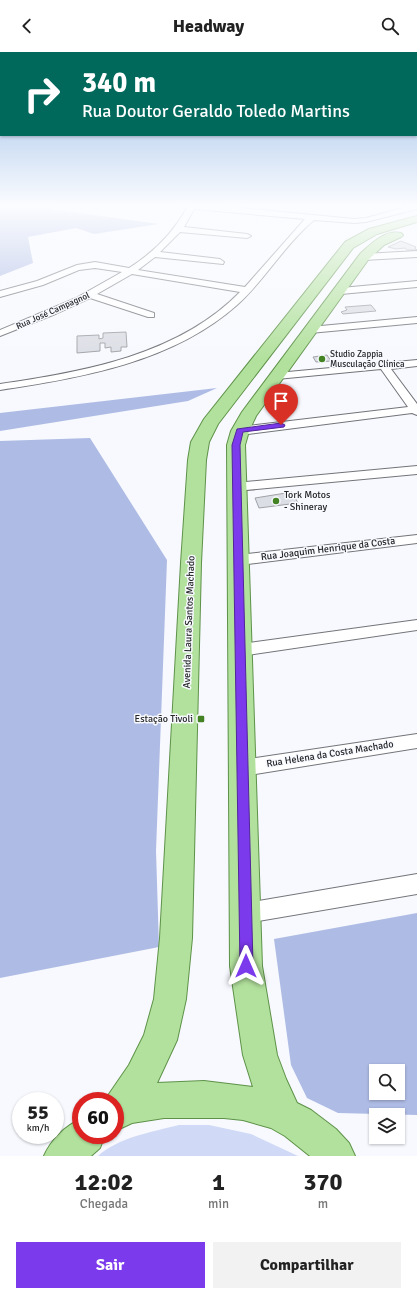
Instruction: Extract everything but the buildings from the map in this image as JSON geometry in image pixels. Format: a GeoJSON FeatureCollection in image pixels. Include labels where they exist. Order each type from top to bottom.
{"type":"FeatureCollection","features":[{"type":"Feature","properties":{"kind":"main road","name":"Avenida Laura Santos Machado"},"geometry":{"type":"LineString","coordinates":[[124,1101],[141,1077],[160,1040],[170,999],[176,938],[180,867],[191,563],[197,460],[200,442],[210,423],[341,257]]}},
{"type":"Feature","properties":{"kind":"main road"},"geometry":{"type":"LineString","coordinates":[[284,1115],[270,1085],[260,1055],[246,966],[236,445],[244,423],[281,370],[366,257]]}},
{"type":"Feature","properties":{"kind":"main road"},"geometry":{"type":"LineString","coordinates":[[124,1109],[152,1102],[181,1098],[220,1098],[250,1104],[284,1115],[314,1134],[336,1156]]}},
{"type":"Feature","properties":{"kind":"main road"},"geometry":{"type":"LineString","coordinates":[[63,1156],[77,1144]]}},
{"type":"Feature","properties":{"kind":"street","name":"Rua José Campagnol"},"geometry":{"type":"LineString","coordinates":[[0,333],[49,314],[90,294],[130,272],[150,257]]}},
{"type":"Feature","properties":{"kind":"street"},"geometry":{"type":"LineString","coordinates":[[174,257],[220,262]]}},
{"type":"Feature","properties":{"kind":"street"},"geometry":{"type":"LineString","coordinates":[[0,386],[89,370],[162,347],[191,333],[234,304],[276,257]]}},
{"type":"Feature","properties":{"kind":"street"},"geometry":{"type":"LineString","coordinates":[[0,294],[40,283],[84,266],[95,265],[246,290]]}},
{"type":"Feature","properties":{"kind":"street"},"geometry":{"type":"LineString","coordinates":[[344,287],[380,288],[417,284]]}},
{"type":"Feature","properties":{"kind":"street"},"geometry":{"type":"LineString","coordinates":[[90,294],[151,314]]}},
{"type":"Feature","properties":{"kind":"street"},"geometry":{"type":"LineString","coordinates":[[314,325],[357,326],[417,320]]}},
{"type":"Feature","properties":{"kind":"street"},"geometry":{"type":"LineString","coordinates":[[281,370],[327,370],[417,362]]}},
{"type":"Feature","properties":{"kind":"street"},"geometry":{"type":"LineString","coordinates":[[244,423],[295,423],[416,410],[384,366]]}},
{"type":"Feature","properties":{"kind":"street"},"geometry":{"type":"LineString","coordinates":[[244,423],[295,423]]}},
{"type":"Feature","properties":{"kind":"street"},"geometry":{"type":"LineString","coordinates":[[236,487],[417,470]]}},
{"type":"Feature","properties":{"kind":"street","name":"Rua Joaquim Henrique da Costa"},"geometry":{"type":"LineString","coordinates":[[238,560],[417,539]]}},
{"type":"Feature","properties":{"kind":"street"},"geometry":{"type":"LineString","coordinates":[[241,650],[417,625]]}},
{"type":"Feature","properties":{"kind":"street","name":"Rua Helena da Costa Machado"},"geometry":{"type":"LineString","coordinates":[[243,768],[417,741]]}},
{"type":"Feature","properties":{"kind":"street"},"geometry":{"type":"LineString","coordinates":[[246,913],[417,884]]}},
{"type":"Feature","properties":{"kind":"shaded area"},"geometry":{"type":"Polygon","coordinates":[[[0,257],[32,257],[33,263],[0,276],[0,257]]]}},
{"type":"Feature","properties":{"kind":"shaded area"},"geometry":{"type":"Polygon","coordinates":[[[217,388],[188,401],[0,431],[0,413],[217,388]]]}},
{"type":"Feature","properties":{"kind":"shaded area"},"geometry":{"type":"Polygon","coordinates":[[[90,438],[167,560],[156,851],[159,947],[0,978],[0,441],[90,438]]]}},
{"type":"Feature","properties":{"kind":"shaded area"},"geometry":{"type":"Polygon","coordinates":[[[417,913],[417,1115],[405,1115],[405,1108],[369,1108],[369,1114],[338,1113],[307,1098],[291,1065],[274,939],[417,913]]]}},
{"type":"Feature","properties":{"kind":"shaded area"},"geometry":{"type":"Polygon","coordinates":[[[179,1125],[209,1125],[251,1134],[298,1156],[98,1156],[116,1144],[124,1144],[124,1141],[179,1125]]]}},
{"type":"Feature","properties":{"kind":"place","name":"Studio Zappia Musculação Clínica"},"geometry":{"type":"Point","coordinates":[322,359]}},
{"type":"Feature","properties":{"kind":"place","name":"Tork Motos - Shineray"},"geometry":{"type":"Point","coordinates":[276,501]}},
{"type":"Feature","properties":{"kind":"place","name":"Estação Tivoli"},"geometry":{"type":"Point","coordinates":[201,719]}},
{"type":"Feature","properties":{"kind":"route"},"geometry":{"type":"LineString","coordinates":[[246,966],[236,445],[240,430],[281,425]]}}]}
